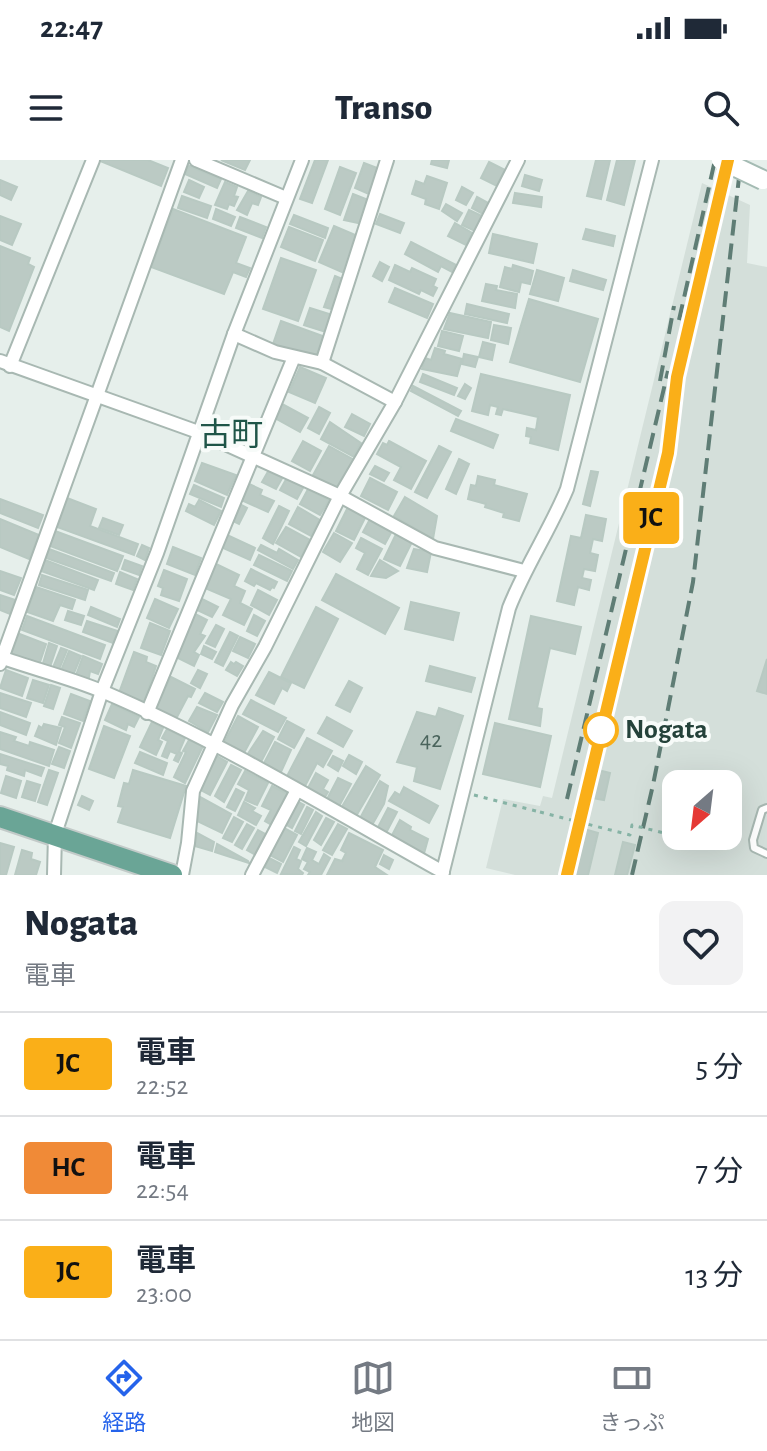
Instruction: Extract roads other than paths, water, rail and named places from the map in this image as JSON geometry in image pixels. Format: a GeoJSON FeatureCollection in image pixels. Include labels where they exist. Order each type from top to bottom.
{"type":"FeatureCollection","features":[{"type":"Feature","properties":{"kind":"main road"},"geometry":{"type":"LineString","coordinates":[[721,160],[763,180]]}},
{"type":"Feature","properties":{"kind":"main road"},"geometry":{"type":"LineString","coordinates":[[0,817],[172,875]]}},
{"type":"Feature","properties":{"kind":"street"},"geometry":{"type":"LineString","coordinates":[[93,160],[5,363],[201,433],[340,496],[435,548],[524,571]]}},
{"type":"Feature","properties":{"kind":"street"},"geometry":{"type":"LineString","coordinates":[[182,160],[1,660],[102,691],[297,790],[443,874],[509,608],[524,571],[553,523],[567,489],[652,160]]}},
{"type":"Feature","properties":{"kind":"street"},"geometry":{"type":"LineString","coordinates":[[196,160],[286,198]]}},
{"type":"Feature","properties":{"kind":"street"},"geometry":{"type":"LineString","coordinates":[[54,875],[55,834],[102,691],[157,553],[234,334],[302,160]]}},
{"type":"Feature","properties":{"kind":"street"},"geometry":{"type":"LineString","coordinates":[[322,363],[387,160]]}},
{"type":"Feature","properties":{"kind":"street"},"geometry":{"type":"LineString","coordinates":[[182,875],[193,791],[232,705],[265,647],[340,496],[395,402],[518,160]]}},
{"type":"Feature","properties":{"kind":"street"},"geometry":{"type":"LineString","coordinates":[[234,334],[275,352],[322,363],[395,402]]}},
{"type":"Feature","properties":{"kind":"street"},"geometry":{"type":"LineString","coordinates":[[147,713],[294,357]]}},
{"type":"Feature","properties":{"kind":"street"},"geometry":{"type":"LineString","coordinates":[[252,875],[297,790]]}},
{"type":"Feature","properties":{"kind":"lane"},"geometry":{"type":"LineString","coordinates":[[767,808],[762,810],[753,840],[754,848],[767,854]]}},
{"type":"Feature","properties":{"kind":"railway"},"geometry":{"type":"LineString","coordinates":[[679,320],[715,160]]}},
{"type":"Feature","properties":{"kind":"railway"},"geometry":{"type":"LineString","coordinates":[[567,875],[668,453],[677,377],[728,160]]}},
{"type":"Feature","properties":{"kind":"railway"},"geometry":{"type":"LineString","coordinates":[[632,875],[693,582],[741,160]]}},
{"type":"Feature","properties":{"kind":"railway"},"geometry":{"type":"LineString","coordinates":[[660,381],[674,306]]}},
{"type":"Feature","properties":{"kind":"railway"},"geometry":{"type":"LineString","coordinates":[[567,799],[668,371]]}},
{"type":"Feature","properties":{"kind":"train","name":"JC"},"geometry":{"type":"LineString","coordinates":[[567,875],[668,453],[677,377],[728,160]]}},
{"type":"Feature","properties":{"kind":"place","name":"Nogata"},"geometry":{"type":"Point","coordinates":[601,730]}},
{"type":"Feature","properties":{"kind":"district","name":"古町"},"geometry":{"type":"Point","coordinates":[231,435]}}]}
